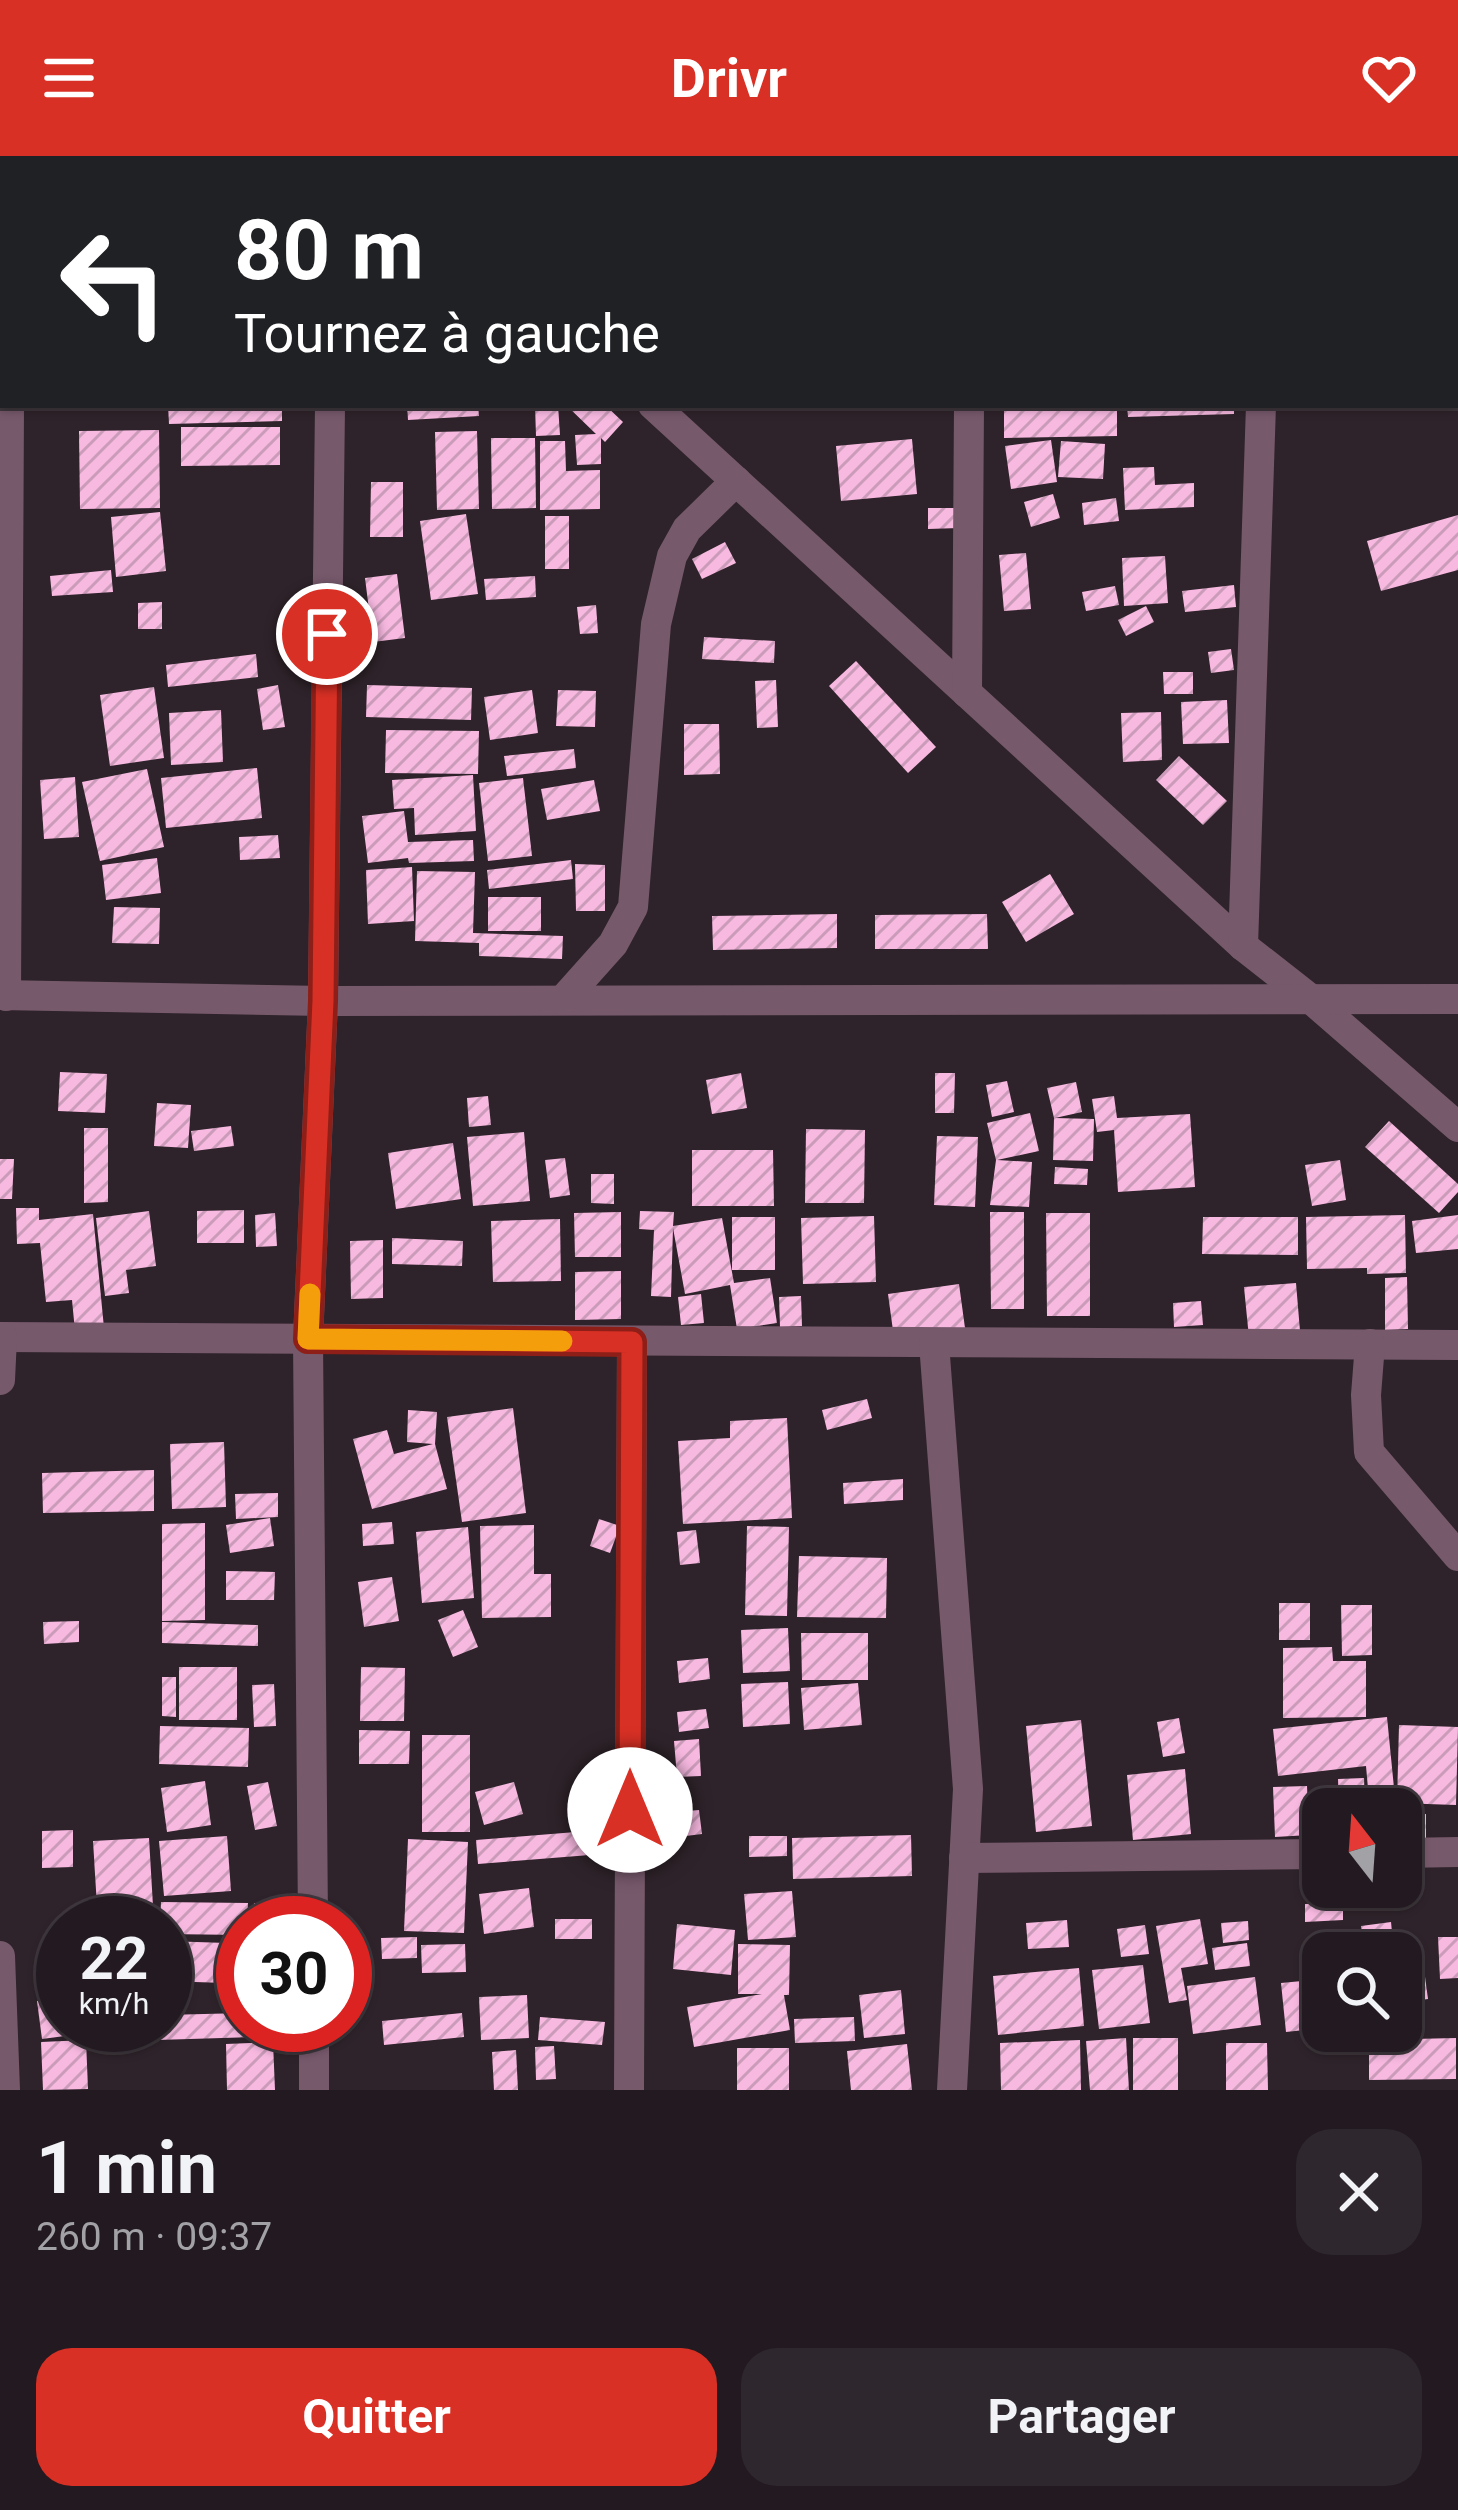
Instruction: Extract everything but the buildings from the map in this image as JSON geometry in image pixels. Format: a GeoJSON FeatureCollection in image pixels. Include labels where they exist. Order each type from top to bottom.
{"type":"FeatureCollection","features":[{"type":"Feature","properties":{"kind":"street"},"geometry":{"type":"LineString","coordinates":[[9,408],[3,996],[323,1001],[1458,999]]}},
{"type":"Feature","properties":{"kind":"street"},"geometry":{"type":"LineString","coordinates":[[313,1896],[308,1339],[323,1001],[330,408]]}},
{"type":"Feature","properties":{"kind":"street"},"geometry":{"type":"LineString","coordinates":[[656,408],[1243,946],[1458,1127]]}},
{"type":"Feature","properties":{"kind":"street"},"geometry":{"type":"LineString","coordinates":[[967,692],[969,408]]}},
{"type":"Feature","properties":{"kind":"street"},"geometry":{"type":"LineString","coordinates":[[1243,946],[1261,408]]}},
{"type":"Feature","properties":{"kind":"street"},"geometry":{"type":"LineString","coordinates":[[563,1000],[613,944],[633,907],[656,624],[672,556],[687,529],[736,482]]}},
{"type":"Feature","properties":{"kind":"street"},"geometry":{"type":"LineString","coordinates":[[0,1380],[1,1337],[1458,1345]]}},
{"type":"Feature","properties":{"kind":"street"},"geometry":{"type":"LineString","coordinates":[[629,2090],[632,1342]]}},
{"type":"Feature","properties":{"kind":"street"},"geometry":{"type":"LineString","coordinates":[[934,1343],[968,1789],[952,2090]]}},
{"type":"Feature","properties":{"kind":"street"},"geometry":{"type":"LineString","coordinates":[[1370,1344],[1369,1452],[1458,1556]]}},
{"type":"Feature","properties":{"kind":"street"},"geometry":{"type":"LineString","coordinates":[[1422,1853],[1458,1852]]}},
{"type":"Feature","properties":{"kind":"street"},"geometry":{"type":"LineString","coordinates":[[964,1858],[1302,1854]]}},
{"type":"Feature","properties":{"kind":"street"},"geometry":{"type":"LineString","coordinates":[[0,1956],[4,2090]]}},
{"type":"Feature","properties":{"kind":"street"},"geometry":{"type":"LineString","coordinates":[[314,2052],[314,2090]]}},
{"type":"Feature","properties":{"kind":"slow traffic"},"geometry":{"type":"LineString","coordinates":[[310,1294],[308,1339],[562,1341]]}},
{"type":"Feature","properties":{"kind":"route"},"geometry":{"type":"LineString","coordinates":[[327,634],[323,1001],[308,1339],[632,1342],[630,1810]]}}]}
